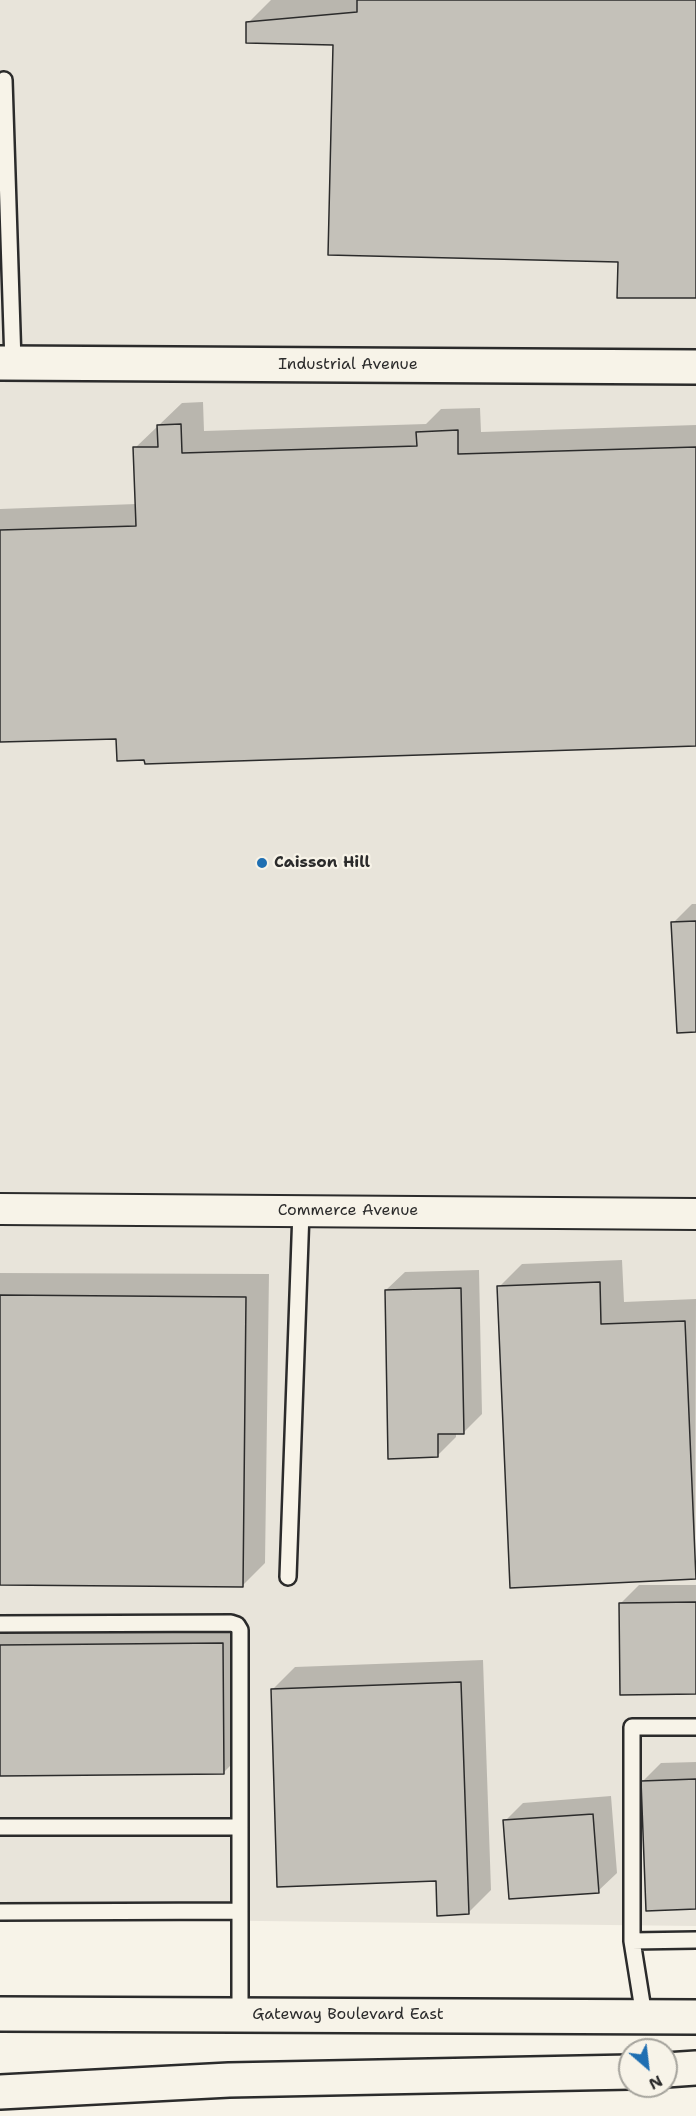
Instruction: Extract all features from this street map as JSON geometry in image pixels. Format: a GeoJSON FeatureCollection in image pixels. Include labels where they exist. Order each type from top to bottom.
{"type":"FeatureCollection","features":[{"type":"Feature","properties":{"kind":"main road","name":"Industrial Avenue"},"geometry":{"type":"LineString","coordinates":[[6,363],[696,367]]}},
{"type":"Feature","properties":{"kind":"main road","name":"Gateway Boulevard East"},"geometry":{"type":"LineString","coordinates":[[0,2014],[696,2017]]}},
{"type":"Feature","properties":{"kind":"main road"},"geometry":{"type":"LineString","coordinates":[[678,2069],[696,2068]]}},
{"type":"Feature","properties":{"kind":"main road"},"geometry":{"type":"LineString","coordinates":[[0,2092],[229,2080],[618,2072]]}},
{"type":"Feature","properties":{"kind":"street","name":"Commerce Avenue"},"geometry":{"type":"LineString","coordinates":[[0,1209],[696,1214]]}},
{"type":"Feature","properties":{"kind":"lane"},"geometry":{"type":"LineString","coordinates":[[4,80],[6,363]]}},
{"type":"Feature","properties":{"kind":"lane"},"geometry":{"type":"LineString","coordinates":[[288,1577],[301,1211]]}},
{"type":"Feature","properties":{"kind":"lane"},"geometry":{"type":"LineString","coordinates":[[0,1624],[231,1623],[237,1625],[240,1630],[240,2015]]}},
{"type":"Feature","properties":{"kind":"lane"},"geometry":{"type":"LineString","coordinates":[[644,2016],[632,1941],[632,1727],[696,1727]]}},
{"type":"Feature","properties":{"kind":"lane"},"geometry":{"type":"LineString","coordinates":[[0,1827],[240,1827]]}},
{"type":"Feature","properties":{"kind":"lane"},"geometry":{"type":"LineString","coordinates":[[0,1912],[240,1911]]}},
{"type":"Feature","properties":{"kind":"lane"},"geometry":{"type":"LineString","coordinates":[[632,1941],[696,1940]]}},
{"type":"Feature","properties":{"kind":"shaded area"},"geometry":{"type":"Polygon","coordinates":[[[0,0],[696,0],[696,1926],[0,1918],[0,0]]]}},
{"type":"Feature","properties":{"kind":"building"},"geometry":{"type":"Polygon","coordinates":[[[357,0],[696,0],[696,298],[617,298],[618,262],[328,255],[333,45],[246,43],[246,22],[357,12],[357,0]]]}},
{"type":"Feature","properties":{"kind":"building"},"geometry":{"type":"Polygon","coordinates":[[[181,424],[182,453],[417,446],[416,432],[458,430],[458,454],[696,447],[696,746],[145,764],[144,760],[117,761],[116,739],[0,742],[0,530],[136,526],[133,447],[158,447],[157,425],[181,424]]]}},
{"type":"Feature","properties":{"kind":"building"},"geometry":{"type":"Polygon","coordinates":[[[696,921],[696,1032],[677,1033],[671,922],[696,921]]]}},
{"type":"Feature","properties":{"kind":"building"},"geometry":{"type":"Polygon","coordinates":[[[600,1282],[601,1324],[685,1321],[696,1579],[510,1588],[497,1286],[600,1282]]]}},
{"type":"Feature","properties":{"kind":"building"},"geometry":{"type":"Polygon","coordinates":[[[461,1288],[464,1434],[438,1434],[438,1457],[388,1459],[385,1290],[461,1288]]]}},
{"type":"Feature","properties":{"kind":"building"},"geometry":{"type":"Polygon","coordinates":[[[0,1295],[246,1297],[243,1587],[0,1585],[0,1295]]]}},
{"type":"Feature","properties":{"kind":"building"},"geometry":{"type":"Polygon","coordinates":[[[696,1602],[696,1694],[620,1695],[619,1603],[696,1602]]]}},
{"type":"Feature","properties":{"kind":"building"},"geometry":{"type":"Polygon","coordinates":[[[223,1643],[224,1774],[0,1776],[0,1645],[223,1643]]]}},
{"type":"Feature","properties":{"kind":"building"},"geometry":{"type":"Polygon","coordinates":[[[461,1682],[469,1914],[437,1916],[436,1881],[277,1887],[271,1689],[461,1682]]]}},
{"type":"Feature","properties":{"kind":"building"},"geometry":{"type":"Polygon","coordinates":[[[696,1779],[696,1909],[646,1911],[641,1781],[696,1779]]]}},
{"type":"Feature","properties":{"kind":"building"},"geometry":{"type":"Polygon","coordinates":[[[593,1814],[599,1893],[509,1899],[503,1820],[593,1814]]]}},
{"type":"Feature","properties":{"kind":"place","name":"Caisson Hill"},"geometry":{"type":"Point","coordinates":[262,863]}}]}
